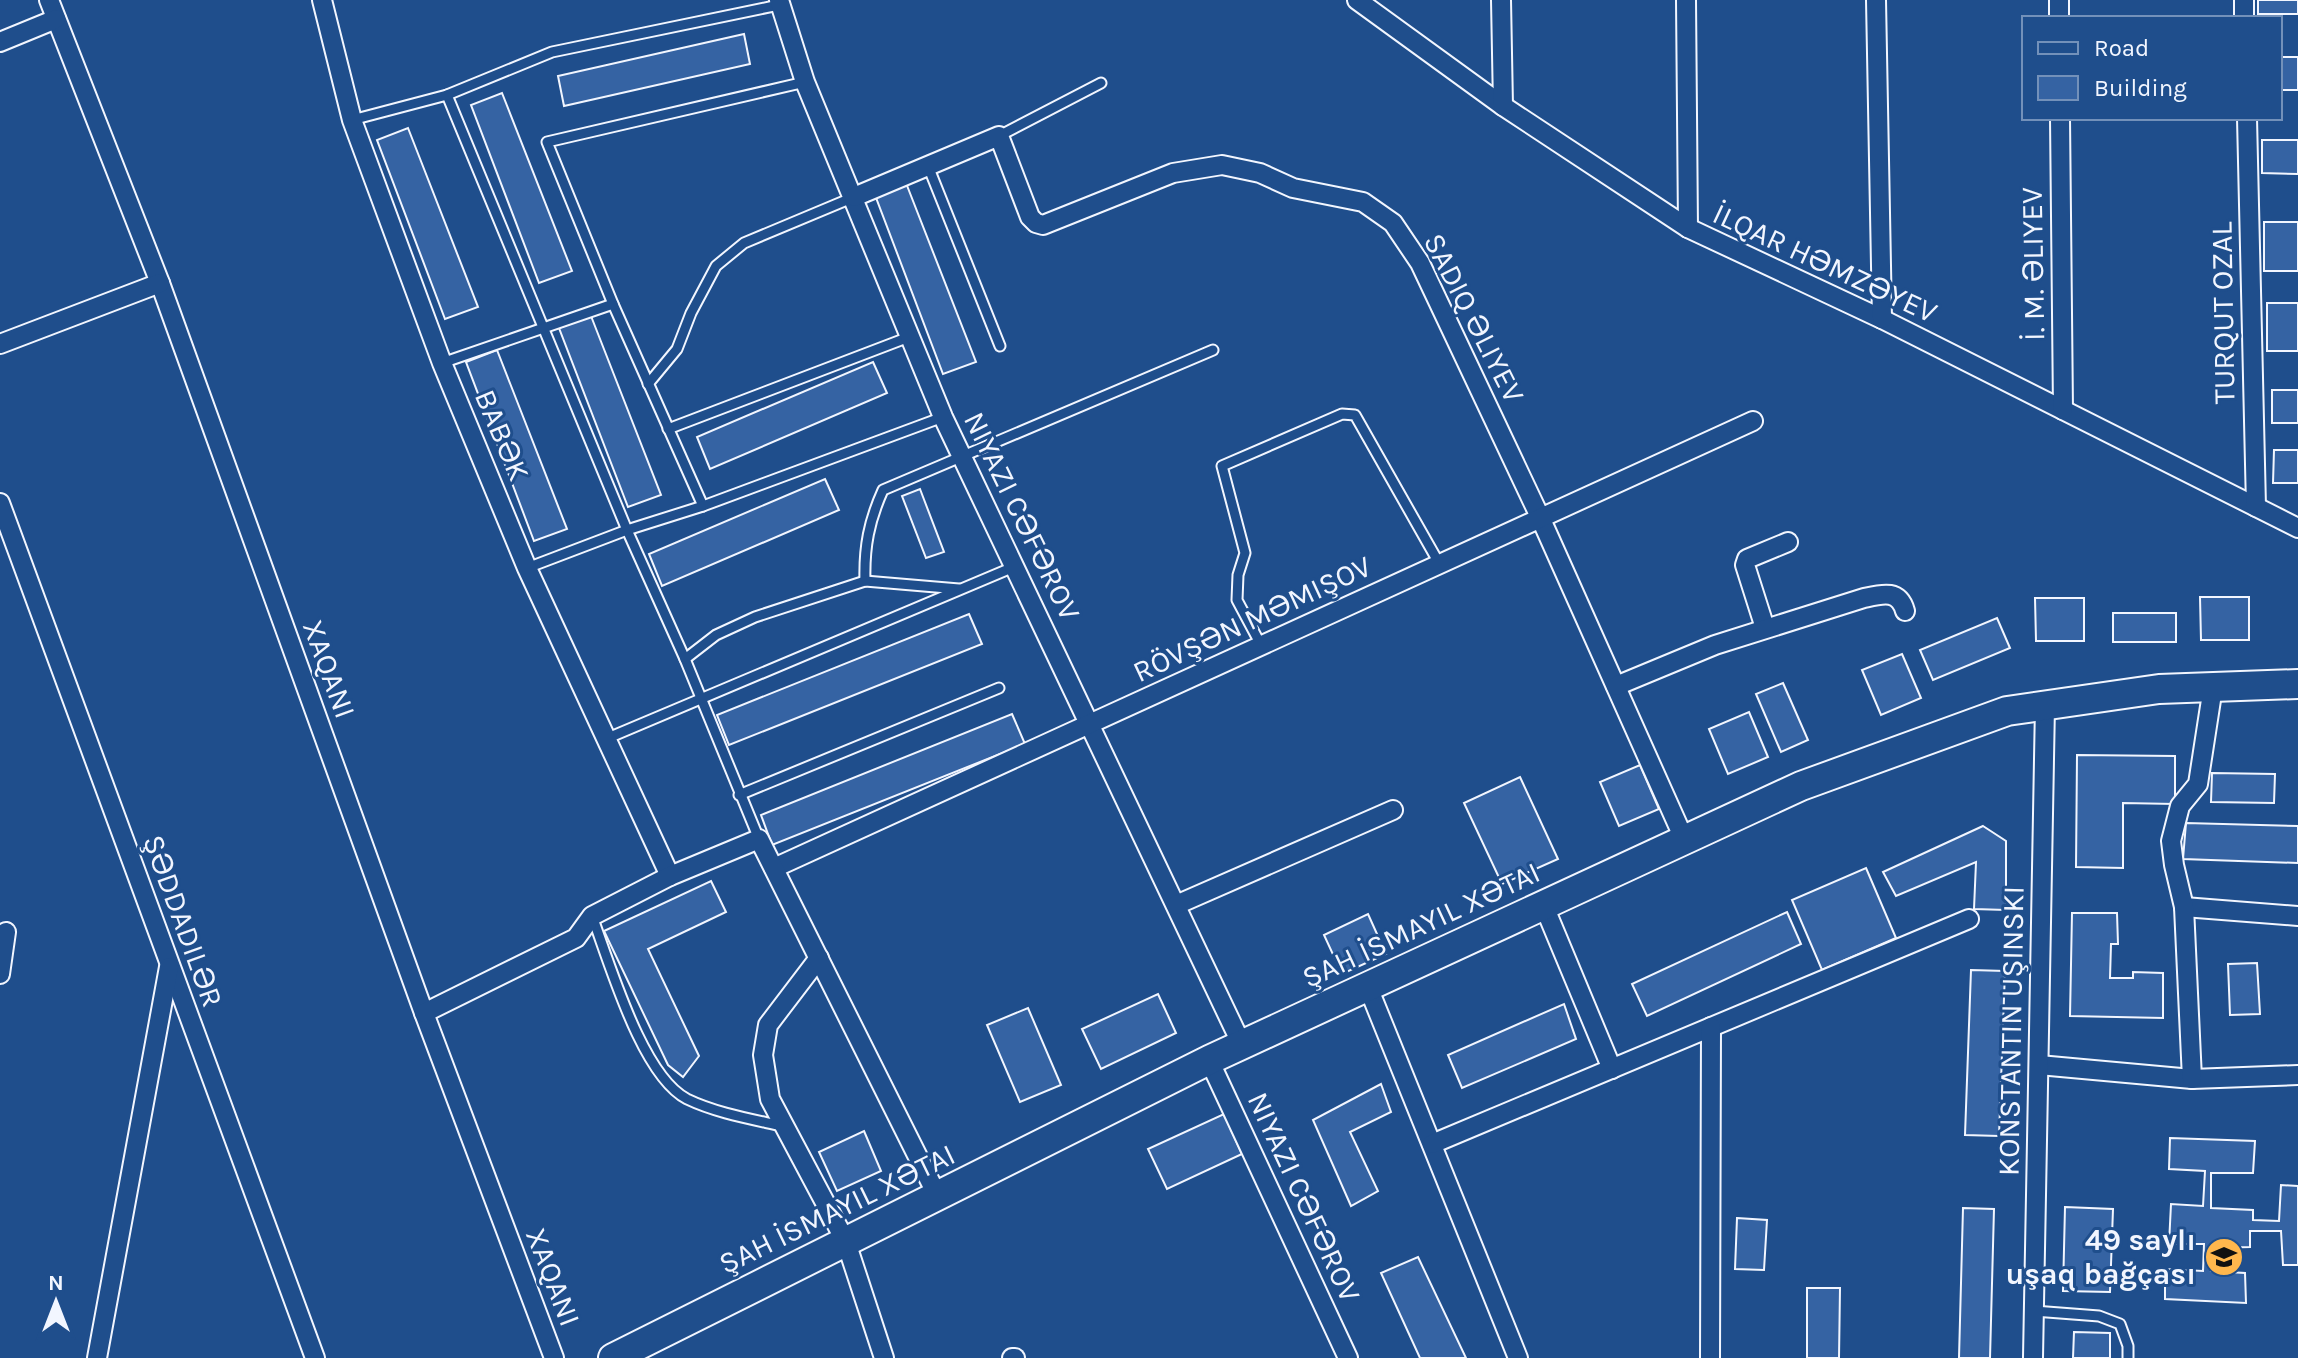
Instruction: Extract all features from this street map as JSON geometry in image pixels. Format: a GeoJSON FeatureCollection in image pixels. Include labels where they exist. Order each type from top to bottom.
{"type":"FeatureCollection","features":[{"type":"Feature","properties":{"kind":"main road"},"geometry":{"type":"LineString","coordinates":[[613,1358],[1209,1060],[1801,786],[2007,711],[2159,689],[2298,684]]}},
{"type":"Feature","properties":{"kind":"street","name":"XAQANI"},"geometry":{"type":"LineString","coordinates":[[49,0],[160,283],[424,1013],[554,1358]]}},
{"type":"Feature","properties":{"kind":"street","name":"BABƏK"},"geometry":{"type":"LineString","coordinates":[[322,0],[352,120],[442,363],[527,568],[670,876]]}},
{"type":"Feature","properties":{"kind":"street","name":"İLQAR HƏMZƏYEV"},"geometry":{"type":"LineString","coordinates":[[1357,0],[1503,106],[1688,228],[1882,319],[2298,528]]}},
{"type":"Feature","properties":{"kind":"street"},"geometry":{"type":"LineString","coordinates":[[1501,0],[1503,106]]}},
{"type":"Feature","properties":{"kind":"street"},"geometry":{"type":"LineString","coordinates":[[1686,0],[1688,228]]}},
{"type":"Feature","properties":{"kind":"street"},"geometry":{"type":"LineString","coordinates":[[1876,0],[1882,319]]}},
{"type":"Feature","properties":{"kind":"street","name":"NIYAZI CƏFƏROV"},"geometry":{"type":"LineString","coordinates":[[779,2],[805,82],[943,417],[1242,1045]]}},
{"type":"Feature","properties":{"kind":"street"},"geometry":{"type":"LineString","coordinates":[[0,42],[56,19]]}},
{"type":"Feature","properties":{"kind":"street","name":"İ. M. ƏLIYEV"},"geometry":{"type":"LineString","coordinates":[[2060,120],[2063,410]]}},
{"type":"Feature","properties":{"kind":"street","name":"TURQUT OZAL"},"geometry":{"type":"LineString","coordinates":[[2247,120],[2256,507]]}},
{"type":"Feature","properties":{"kind":"street"},"geometry":{"type":"LineString","coordinates":[[854,197],[999,136],[1030,217],[1043,225],[1173,173],[1222,165],[1260,173],[1293,188],[1363,202],[1393,223],[1420,263],[1540,517],[1685,841]]}},
{"type":"Feature","properties":{"kind":"street"},"geometry":{"type":"LineString","coordinates":[[0,344],[160,283]]}},
{"type":"Feature","properties":{"kind":"street","name":"RÖVŞƏN MƏMIŞOV"},"geometry":{"type":"LineString","coordinates":[[774,868],[1753,421]]}},
{"type":"Feature","properties":{"kind":"street","name":"ŞƏDDADILƏR"},"geometry":{"type":"LineString","coordinates":[[0,503],[315,1358]]}},
{"type":"Feature","properties":{"kind":"street"},"geometry":{"type":"LineString","coordinates":[[1765,628],[1745,565],[1747,559],[1788,542]]}},
{"type":"Feature","properties":{"kind":"street"},"geometry":{"type":"LineString","coordinates":[[1616,686],[1715,645],[1886,593],[1902,601],[1905,611]]}},
{"type":"Feature","properties":{"kind":"street"},"geometry":{"type":"LineString","coordinates":[[2192,1079],[2184,907],[2171,841],[2180,806],[2198,784],[2213,687]]}},
{"type":"Feature","properties":{"kind":"street","name":"KONSTANTIN UŞINSKI"},"geometry":{"type":"LineString","coordinates":[[2033,1358],[2045,705]]}},
{"type":"Feature","properties":{"kind":"street"},"geometry":{"type":"LineString","coordinates":[[1176,905],[1393,810]]}},
{"type":"Feature","properties":{"kind":"street"},"geometry":{"type":"LineString","coordinates":[[424,1013],[576,938],[592,916],[670,876],[759,839],[938,1197]]}},
{"type":"Feature","properties":{"kind":"street"},"geometry":{"type":"LineString","coordinates":[[1544,906],[1612,1069]]}},
{"type":"Feature","properties":{"kind":"street"},"geometry":{"type":"LineString","coordinates":[[2184,907],[2298,916]]}},
{"type":"Feature","properties":{"kind":"street"},"geometry":{"type":"LineString","coordinates":[[1432,1144],[1969,919]]}},
{"type":"Feature","properties":{"kind":"street"},"geometry":{"type":"LineString","coordinates":[[0,974],[6,932]]}},
{"type":"Feature","properties":{"kind":"street"},"geometry":{"type":"LineString","coordinates":[[819,958],[768,1025],[763,1055],[770,1099],[846,1242],[884,1358]]}},
{"type":"Feature","properties":{"kind":"street"},"geometry":{"type":"LineString","coordinates":[[97,1358],[169,966]]}},
{"type":"Feature","properties":{"kind":"street"},"geometry":{"type":"LineString","coordinates":[[1368,987],[1518,1358]]}},
{"type":"Feature","properties":{"kind":"street"},"geometry":{"type":"LineString","coordinates":[[1710,1358],[1711,1027]]}},
{"type":"Feature","properties":{"kind":"street","name":"NIYAZI CƏFƏROV"},"geometry":{"type":"LineString","coordinates":[[1209,1060],[1348,1358]]}},
{"type":"Feature","properties":{"kind":"street"},"geometry":{"type":"LineString","coordinates":[[2039,1065],[2192,1079],[2298,1075]]}},
{"type":"Feature","properties":{"kind":"lane"},"geometry":{"type":"LineString","coordinates":[[352,120],[447,95],[552,52],[779,2]]}},
{"type":"Feature","properties":{"kind":"lane"},"geometry":{"type":"LineString","coordinates":[[703,506],[613,304],[547,142],[805,82]]}},
{"type":"Feature","properties":{"kind":"lane"},"geometry":{"type":"LineString","coordinates":[[999,136],[1101,83]]}},
{"type":"Feature","properties":{"kind":"lane"},"geometry":{"type":"LineString","coordinates":[[447,95],[759,839]]}},
{"type":"Feature","properties":{"kind":"lane"},"geometry":{"type":"LineString","coordinates":[[928,166],[1000,346]]}},
{"type":"Feature","properties":{"kind":"lane"},"geometry":{"type":"LineString","coordinates":[[648,384],[677,349],[691,313],[716,266],[744,243],[854,197]]}},
{"type":"Feature","properties":{"kind":"lane"},"geometry":{"type":"LineString","coordinates":[[442,363],[613,304]]}},
{"type":"Feature","properties":{"kind":"lane"},"geometry":{"type":"LineString","coordinates":[[668,429],[909,337]]}},
{"type":"Feature","properties":{"kind":"lane"},"geometry":{"type":"LineString","coordinates":[[865,581],[864,550],[871,515],[883,490],[1213,350]]}},
{"type":"Feature","properties":{"kind":"lane"},"geometry":{"type":"LineString","coordinates":[[1261,645],[1237,600],[1238,575],[1245,553],[1222,466],[1342,414],[1355,415],[1439,563]]}},
{"type":"Feature","properties":{"kind":"lane"},"geometry":{"type":"LineString","coordinates":[[527,568],[943,417]]}},
{"type":"Feature","properties":{"kind":"lane"},"geometry":{"type":"LineString","coordinates":[[608,738],[1016,566]]}},
{"type":"Feature","properties":{"kind":"lane"},"geometry":{"type":"LineString","coordinates":[[685,659],[716,635],[755,617],[865,581],[961,589]]}},
{"type":"Feature","properties":{"kind":"lane"},"geometry":{"type":"LineString","coordinates":[[739,795],[999,688]]}},
{"type":"Feature","properties":{"kind":"lane"},"geometry":{"type":"LineString","coordinates":[[592,916],[639,1039],[665,1083],[687,1099],[739,1117],[785,1126]]}},
{"type":"Feature","properties":{"kind":"lane"},"geometry":{"type":"LineString","coordinates":[[2034,1311],[2099,1316],[2120,1324],[2128,1346],[2128,1358]]}},
{"type":"Feature","properties":{"kind":"building"},"geometry":{"type":"Polygon","coordinates":[[[2258,0],[2298,0],[2298,14],[2258,14],[2258,0]]]}},
{"type":"Feature","properties":{"kind":"building"},"geometry":{"type":"Polygon","coordinates":[[[744,34],[750,64],[564,106],[558,76],[744,34]]]}},
{"type":"Feature","properties":{"kind":"building"},"geometry":{"type":"Polygon","coordinates":[[[2282,57],[2298,57],[2298,90],[2282,90],[2282,57]]]}},
{"type":"Feature","properties":{"kind":"building"},"geometry":{"type":"Polygon","coordinates":[[[502,93],[572,271],[539,283],[471,105],[502,93]]]}},
{"type":"Feature","properties":{"kind":"building"},"geometry":{"type":"Polygon","coordinates":[[[408,128],[478,307],[445,319],[377,140],[408,128]]]}},
{"type":"Feature","properties":{"kind":"building"},"geometry":{"type":"Polygon","coordinates":[[[2262,140],[2298,140],[2298,174],[2262,173],[2262,140]]]}},
{"type":"Feature","properties":{"kind":"building"},"geometry":{"type":"Polygon","coordinates":[[[906,183],[976,362],[943,374],[875,195],[906,183]]]}},
{"type":"Feature","properties":{"kind":"building"},"geometry":{"type":"Polygon","coordinates":[[[2264,222],[2298,222],[2298,271],[2264,271],[2264,222]]]}},
{"type":"Feature","properties":{"kind":"building"},"geometry":{"type":"Polygon","coordinates":[[[2267,303],[2298,303],[2298,351],[2267,351],[2267,303]]]}},
{"type":"Feature","properties":{"kind":"building"},"geometry":{"type":"Polygon","coordinates":[[[591,316],[661,495],[628,507],[559,328],[591,316]]]}},
{"type":"Feature","properties":{"kind":"building"},"geometry":{"type":"Polygon","coordinates":[[[497,350],[567,529],[534,541],[466,362],[497,350]]]}},
{"type":"Feature","properties":{"kind":"building"},"geometry":{"type":"Polygon","coordinates":[[[873,362],[887,393],[710,469],[697,437],[873,362]]]}},
{"type":"Feature","properties":{"kind":"building"},"geometry":{"type":"Polygon","coordinates":[[[2272,390],[2298,390],[2298,423],[2272,423],[2272,390]]]}},
{"type":"Feature","properties":{"kind":"building"},"geometry":{"type":"Polygon","coordinates":[[[2274,450],[2298,450],[2298,483],[2273,483],[2274,450]]]}},
{"type":"Feature","properties":{"kind":"building"},"geometry":{"type":"Polygon","coordinates":[[[825,479],[839,510],[662,586],[649,554],[825,479]]]}},
{"type":"Feature","properties":{"kind":"building"},"geometry":{"type":"Polygon","coordinates":[[[920,489],[944,552],[926,558],[902,496],[920,489]]]}},
{"type":"Feature","properties":{"kind":"building"},"geometry":{"type":"Polygon","coordinates":[[[2200,597],[2249,597],[2249,640],[2201,640],[2200,597]]]}},
{"type":"Feature","properties":{"kind":"building"},"geometry":{"type":"Polygon","coordinates":[[[2035,598],[2084,598],[2084,641],[2036,641],[2035,598]]]}},
{"type":"Feature","properties":{"kind":"building"},"geometry":{"type":"Polygon","coordinates":[[[2113,613],[2176,613],[2176,642],[2113,642],[2113,613]]]}},
{"type":"Feature","properties":{"kind":"building"},"geometry":{"type":"Polygon","coordinates":[[[969,614],[982,644],[729,745],[717,715],[969,614]]]}},
{"type":"Feature","properties":{"kind":"building"},"geometry":{"type":"Polygon","coordinates":[[[1997,618],[2010,648],[1933,680],[1920,650],[1997,618]]]}},
{"type":"Feature","properties":{"kind":"building"},"geometry":{"type":"Polygon","coordinates":[[[1902,654],[1921,698],[1881,715],[1862,670],[1902,654]]]}},
{"type":"Feature","properties":{"kind":"building"},"geometry":{"type":"Polygon","coordinates":[[[1783,683],[1808,740],[1781,752],[1756,694],[1783,683]]]}},
{"type":"Feature","properties":{"kind":"building"},"geometry":{"type":"Polygon","coordinates":[[[1749,712],[1768,757],[1728,774],[1709,729],[1749,712]]]}},
{"type":"Feature","properties":{"kind":"building"},"geometry":{"type":"Polygon","coordinates":[[[1012,714],[1025,744],[772,845],[761,815],[1012,714]]]}},
{"type":"Feature","properties":{"kind":"building"},"geometry":{"type":"Polygon","coordinates":[[[2077,755],[2175,756],[2175,804],[2123,803],[2123,868],[2076,867],[2077,755]]]}},
{"type":"Feature","properties":{"kind":"building"},"geometry":{"type":"Polygon","coordinates":[[[1640,765],[1659,809],[1619,826],[1600,782],[1640,765]]]}},
{"type":"Feature","properties":{"kind":"building"},"geometry":{"type":"Polygon","coordinates":[[[2212,773],[2275,774],[2274,803],[2211,802],[2212,773]]]}},
{"type":"Feature","properties":{"kind":"building"},"geometry":{"type":"Polygon","coordinates":[[[1520,777],[1558,859],[1502,884],[1464,803],[1520,777]]]}},
{"type":"Feature","properties":{"kind":"building"},"geometry":{"type":"Polygon","coordinates":[[[2186,823],[2298,826],[2298,863],[2183,859],[2186,823]]]}},
{"type":"Feature","properties":{"kind":"building"},"geometry":{"type":"Polygon","coordinates":[[[1983,826],[2006,841],[2006,910],[1974,909],[1976,862],[1896,896],[1883,872],[1983,826]]]}},
{"type":"Feature","properties":{"kind":"building"},"geometry":{"type":"Polygon","coordinates":[[[1866,868],[1896,938],[1822,970],[1792,900],[1866,868]]]}},
{"type":"Feature","properties":{"kind":"building"},"geometry":{"type":"Polygon","coordinates":[[[711,881],[726,912],[648,949],[699,1056],[683,1077],[668,1065],[604,931],[711,881]]]}},
{"type":"Feature","properties":{"kind":"building"},"geometry":{"type":"Polygon","coordinates":[[[1787,912],[1801,944],[1647,1016],[1632,984],[1787,912]]]}},
{"type":"Feature","properties":{"kind":"building"},"geometry":{"type":"Polygon","coordinates":[[[2072,913],[2117,913],[2118,944],[2111,944],[2110,978],[2133,978],[2133,972],[2163,973],[2163,1018],[2070,1016],[2072,913]]]}},
{"type":"Feature","properties":{"kind":"building"},"geometry":{"type":"Polygon","coordinates":[[[1368,914],[1386,954],[1342,974],[1324,935],[1368,914]]]}},
{"type":"Feature","properties":{"kind":"building"},"geometry":{"type":"Polygon","coordinates":[[[2257,963],[2260,1014],[2230,1015],[2228,964],[2257,963]]]}},
{"type":"Feature","properties":{"kind":"building"},"geometry":{"type":"Polygon","coordinates":[[[1971,970],[2005,971],[1999,1136],[1965,1135],[1971,970]]]}},
{"type":"Feature","properties":{"kind":"building"},"geometry":{"type":"Polygon","coordinates":[[[1158,994],[1176,1033],[1101,1069],[1082,1029],[1158,994]]]}},
{"type":"Feature","properties":{"kind":"building"},"geometry":{"type":"Polygon","coordinates":[[[1564,1004],[1576,1039],[1462,1088],[1448,1055],[1564,1004]]]}},
{"type":"Feature","properties":{"kind":"building"},"geometry":{"type":"Polygon","coordinates":[[[1028,1008],[1061,1085],[1020,1102],[987,1025],[1028,1008]]]}},
{"type":"Feature","properties":{"kind":"building"},"geometry":{"type":"Polygon","coordinates":[[[1381,1084],[1391,1112],[1350,1132],[1378,1191],[1351,1206],[1313,1120],[1381,1084]]]}},
{"type":"Feature","properties":{"kind":"building"},"geometry":{"type":"Polygon","coordinates":[[[1224,1114],[1242,1154],[1167,1189],[1148,1149],[1224,1114]]]}},
{"type":"Feature","properties":{"kind":"building"},"geometry":{"type":"Polygon","coordinates":[[[864,1131],[881,1171],[837,1191],[819,1152],[864,1131]]]}},
{"type":"Feature","properties":{"kind":"building"},"geometry":{"type":"Polygon","coordinates":[[[2170,1138],[2255,1141],[2253,1173],[2211,1173],[2211,1208],[2253,1210],[2253,1220],[2279,1221],[2281,1185],[2298,1186],[2298,1265],[2283,1265],[2281,1231],[2250,1231],[2250,1247],[2213,1248],[2211,1271],[2245,1273],[2246,1303],[2165,1299],[2165,1269],[2203,1271],[2204,1244],[2169,1244],[2171,1204],[2203,1206],[2205,1171],[2169,1169],[2170,1138]]]}},
{"type":"Feature","properties":{"kind":"building"},"geometry":{"type":"Polygon","coordinates":[[[2065,1207],[2113,1209],[2110,1292],[2063,1291],[2065,1207]]]}},
{"type":"Feature","properties":{"kind":"building"},"geometry":{"type":"Polygon","coordinates":[[[1963,1208],[1994,1209],[1990,1358],[1959,1358],[1963,1208]]]}},
{"type":"Feature","properties":{"kind":"building"},"geometry":{"type":"Polygon","coordinates":[[[1737,1218],[1767,1220],[1764,1270],[1735,1269],[1737,1218]]]}},
{"type":"Feature","properties":{"kind":"building"},"geometry":{"type":"Polygon","coordinates":[[[1418,1257],[1466,1358],[1420,1358],[1381,1273],[1418,1257]]]}},
{"type":"Feature","properties":{"kind":"building"},"geometry":{"type":"Polygon","coordinates":[[[1807,1288],[1840,1288],[1839,1358],[1807,1358],[1807,1288]]]}},
{"type":"Feature","properties":{"kind":"building"},"geometry":{"type":"Polygon","coordinates":[[[2074,1332],[2110,1333],[2110,1358],[2073,1358],[2074,1332]]]}},
{"type":"Feature","properties":{"kind":"place","name":"49 saylı uşaq bağçası"},"geometry":{"type":"Point","coordinates":[2224,1257]}}]}
